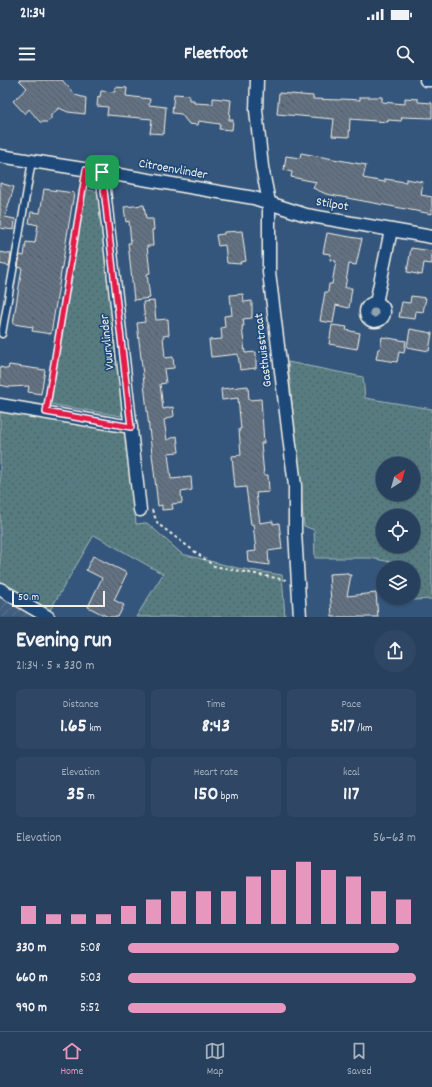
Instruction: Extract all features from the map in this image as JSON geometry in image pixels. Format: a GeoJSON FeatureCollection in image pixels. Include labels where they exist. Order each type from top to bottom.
{"type":"FeatureCollection","features":[{"type":"Feature","properties":{"kind":"street","name":"Gasthuisstraat"},"geometry":{"type":"LineString","coordinates":[[256,80],[256,110],[261,155],[269,202],[269,272],[295,486],[295,532],[300,617]]}},
{"type":"Feature","properties":{"kind":"street"},"geometry":{"type":"LineString","coordinates":[[426,80],[432,80]]}},
{"type":"Feature","properties":{"kind":"street","name":"Citroenvlinder"},"geometry":{"type":"LineString","coordinates":[[0,156],[102,172],[269,202]]}},
{"type":"Feature","properties":{"kind":"street","name":"Vuurvlinder"},"geometry":{"type":"LineString","coordinates":[[102,172],[140,510]]}},
{"type":"Feature","properties":{"kind":"street","name":"Stilpot"},"geometry":{"type":"LineString","coordinates":[[269,202],[306,215],[432,237]]}},
{"type":"Feature","properties":{"kind":"street"},"geometry":{"type":"LineString","coordinates":[[376,303],[391,230]]}},
{"type":"Feature","properties":{"kind":"street"},"geometry":{"type":"LineString","coordinates":[[0,405],[131,427]]}},
{"type":"Feature","properties":{"kind":"street"},"geometry":{"type":"LineString","coordinates":[[0,589],[48,617]]}},
{"type":"Feature","properties":{"kind":"lane"},"geometry":{"type":"LineString","coordinates":[[2,334],[32,161]]}},
{"type":"Feature","properties":{"kind":"path"},"geometry":{"type":"LineString","coordinates":[[46,412],[86,170]]}},
{"type":"Feature","properties":{"kind":"path"},"geometry":{"type":"LineString","coordinates":[[140,510],[151,508],[158,524],[214,566],[298,582]]}},
{"type":"Feature","properties":{"kind":"shaded area"},"geometry":{"type":"Polygon","coordinates":[[[0,593],[38,617],[0,617],[0,593]]]}},
{"type":"Feature","properties":{"kind":"green space"},"geometry":{"type":"Polygon","coordinates":[[[84,189],[100,192],[124,409],[121,416],[49,404],[84,189]]]}},
{"type":"Feature","properties":{"kind":"green space"},"geometry":{"type":"Polygon","coordinates":[[[288,362],[363,377],[365,398],[432,409],[432,599],[420,600],[420,561],[386,561],[370,558],[315,558],[314,530],[304,526],[288,362]]]}},
{"type":"Feature","properties":{"kind":"green space"},"geometry":{"type":"Polygon","coordinates":[[[0,409],[121,430],[127,437],[136,524],[147,523],[182,554],[237,568],[282,575],[285,617],[136,617],[163,574],[94,535],[49,612],[0,583],[0,409]]]}},
{"type":"Feature","properties":{"kind":"building"},"geometry":{"type":"Polygon","coordinates":[[[19,80],[62,80],[75,95],[86,98],[85,114],[68,112],[59,108],[51,115],[51,119],[47,122],[40,122],[29,109],[25,114],[13,101],[27,88],[19,80]]]}},
{"type":"Feature","properties":{"kind":"building"},"geometry":{"type":"Polygon","coordinates":[[[115,87],[127,88],[126,96],[150,99],[149,105],[166,107],[164,134],[150,133],[152,119],[107,115],[108,107],[97,106],[98,96],[100,97],[101,91],[115,92],[115,87]]]}},
{"type":"Feature","properties":{"kind":"building"},"geometry":{"type":"Polygon","coordinates":[[[279,93],[313,96],[313,99],[360,100],[360,97],[382,97],[382,102],[405,104],[405,98],[418,99],[418,102],[432,103],[432,118],[402,117],[401,121],[388,120],[388,122],[350,119],[349,137],[332,136],[334,119],[277,114],[279,93]]]}},
{"type":"Feature","properties":{"kind":"building"},"geometry":{"type":"Polygon","coordinates":[[[174,94],[189,95],[189,100],[194,100],[194,103],[213,104],[213,98],[231,100],[229,120],[233,120],[232,130],[219,129],[220,124],[199,121],[198,125],[189,124],[181,114],[172,113],[174,94]]]}},
{"type":"Feature","properties":{"kind":"building"},"geometry":{"type":"Polygon","coordinates":[[[301,153],[366,165],[363,178],[385,182],[385,179],[406,182],[406,179],[423,182],[421,195],[432,197],[432,214],[326,194],[313,188],[316,182],[291,177],[292,172],[284,170],[286,156],[300,158],[301,153]]]}},
{"type":"Feature","properties":{"kind":"building"},"geometry":{"type":"Polygon","coordinates":[[[0,183],[14,187],[5,217],[15,219],[14,230],[0,228],[0,183]]]}},
{"type":"Feature","properties":{"kind":"building"},"geometry":{"type":"Polygon","coordinates":[[[44,189],[74,193],[51,334],[32,331],[33,327],[13,324],[22,268],[18,267],[20,255],[24,256],[26,242],[35,243],[38,225],[29,223],[31,212],[40,213],[44,189]]]}},
{"type":"Feature","properties":{"kind":"building"},"geometry":{"type":"Polygon","coordinates":[[[144,205],[146,219],[153,219],[154,230],[152,230],[153,246],[147,246],[150,273],[147,274],[150,298],[134,300],[128,243],[131,243],[129,221],[126,222],[124,207],[144,205]]]}},
{"type":"Feature","properties":{"kind":"building"},"geometry":{"type":"Polygon","coordinates":[[[242,231],[246,261],[240,262],[241,264],[227,263],[225,245],[218,246],[216,235],[224,234],[224,232],[242,231]]]}},
{"type":"Feature","properties":{"kind":"building"},"geometry":{"type":"Polygon","coordinates":[[[327,233],[362,239],[356,265],[349,264],[345,288],[352,288],[349,308],[336,305],[333,323],[320,321],[325,292],[328,292],[329,284],[332,284],[336,261],[330,260],[331,254],[323,253],[327,233]]]}},
{"type":"Feature","properties":{"kind":"building"},"geometry":{"type":"Polygon","coordinates":[[[411,248],[432,251],[432,264],[424,263],[422,275],[407,272],[411,248]]]}},
{"type":"Feature","properties":{"kind":"building"},"geometry":{"type":"Polygon","coordinates":[[[0,252],[11,254],[9,266],[0,264],[0,252]]]}},
{"type":"Feature","properties":{"kind":"building"},"geometry":{"type":"Polygon","coordinates":[[[243,294],[244,302],[252,301],[252,318],[243,319],[244,326],[242,326],[245,353],[256,352],[256,368],[240,370],[238,354],[211,357],[209,340],[222,339],[221,328],[225,327],[224,316],[232,315],[230,295],[243,294]]]}},
{"type":"Feature","properties":{"kind":"building"},"geometry":{"type":"Polygon","coordinates":[[[411,296],[426,298],[423,312],[416,311],[415,319],[399,317],[402,302],[410,303],[411,296]]]}},
{"type":"Feature","properties":{"kind":"building"},"geometry":{"type":"Polygon","coordinates":[[[154,301],[156,320],[168,319],[169,335],[163,336],[165,358],[173,357],[174,368],[164,369],[166,383],[160,384],[163,409],[173,407],[174,416],[164,420],[167,440],[177,436],[179,452],[168,453],[171,479],[191,477],[192,490],[181,492],[182,503],[172,504],[173,509],[162,510],[162,505],[158,506],[137,323],[145,322],[143,302],[154,301]]]}},
{"type":"Feature","properties":{"kind":"building"},"geometry":{"type":"Polygon","coordinates":[[[332,325],[347,327],[346,330],[360,333],[357,349],[329,344],[332,325]]]}},
{"type":"Feature","properties":{"kind":"building"},"geometry":{"type":"Polygon","coordinates":[[[410,329],[432,333],[429,351],[407,347],[410,329]]]}},
{"type":"Feature","properties":{"kind":"building"},"geometry":{"type":"Polygon","coordinates":[[[382,337],[406,341],[404,353],[399,352],[397,362],[376,359],[378,349],[380,349],[382,337]]]}},
{"type":"Feature","properties":{"kind":"building"},"geometry":{"type":"Polygon","coordinates":[[[9,365],[45,370],[41,394],[28,392],[29,386],[9,387],[0,385],[0,367],[8,369],[9,365]]]}},
{"type":"Feature","properties":{"kind":"building"},"geometry":{"type":"Polygon","coordinates":[[[248,386],[249,400],[261,399],[264,443],[261,443],[264,475],[268,475],[269,492],[256,493],[260,523],[273,521],[273,524],[279,523],[282,549],[268,551],[269,565],[248,562],[247,552],[256,551],[253,524],[251,525],[246,487],[235,488],[232,456],[241,455],[239,429],[241,429],[238,398],[222,400],[221,389],[248,386]]]}},
{"type":"Feature","properties":{"kind":"building"},"geometry":{"type":"Polygon","coordinates":[[[93,556],[127,573],[114,600],[124,605],[118,617],[108,617],[88,607],[102,578],[86,570],[93,556]]]}},
{"type":"Feature","properties":{"kind":"building"},"geometry":{"type":"Polygon","coordinates":[[[348,573],[348,575],[351,575],[347,596],[376,593],[378,617],[332,617],[329,574],[348,573]]]}},
{"type":"Feature","properties":{"kind":"route"},"geometry":{"type":"LineString","coordinates":[[86,170],[102,172],[108,223],[131,427],[46,412],[57,336],[86,170]]}}]}
